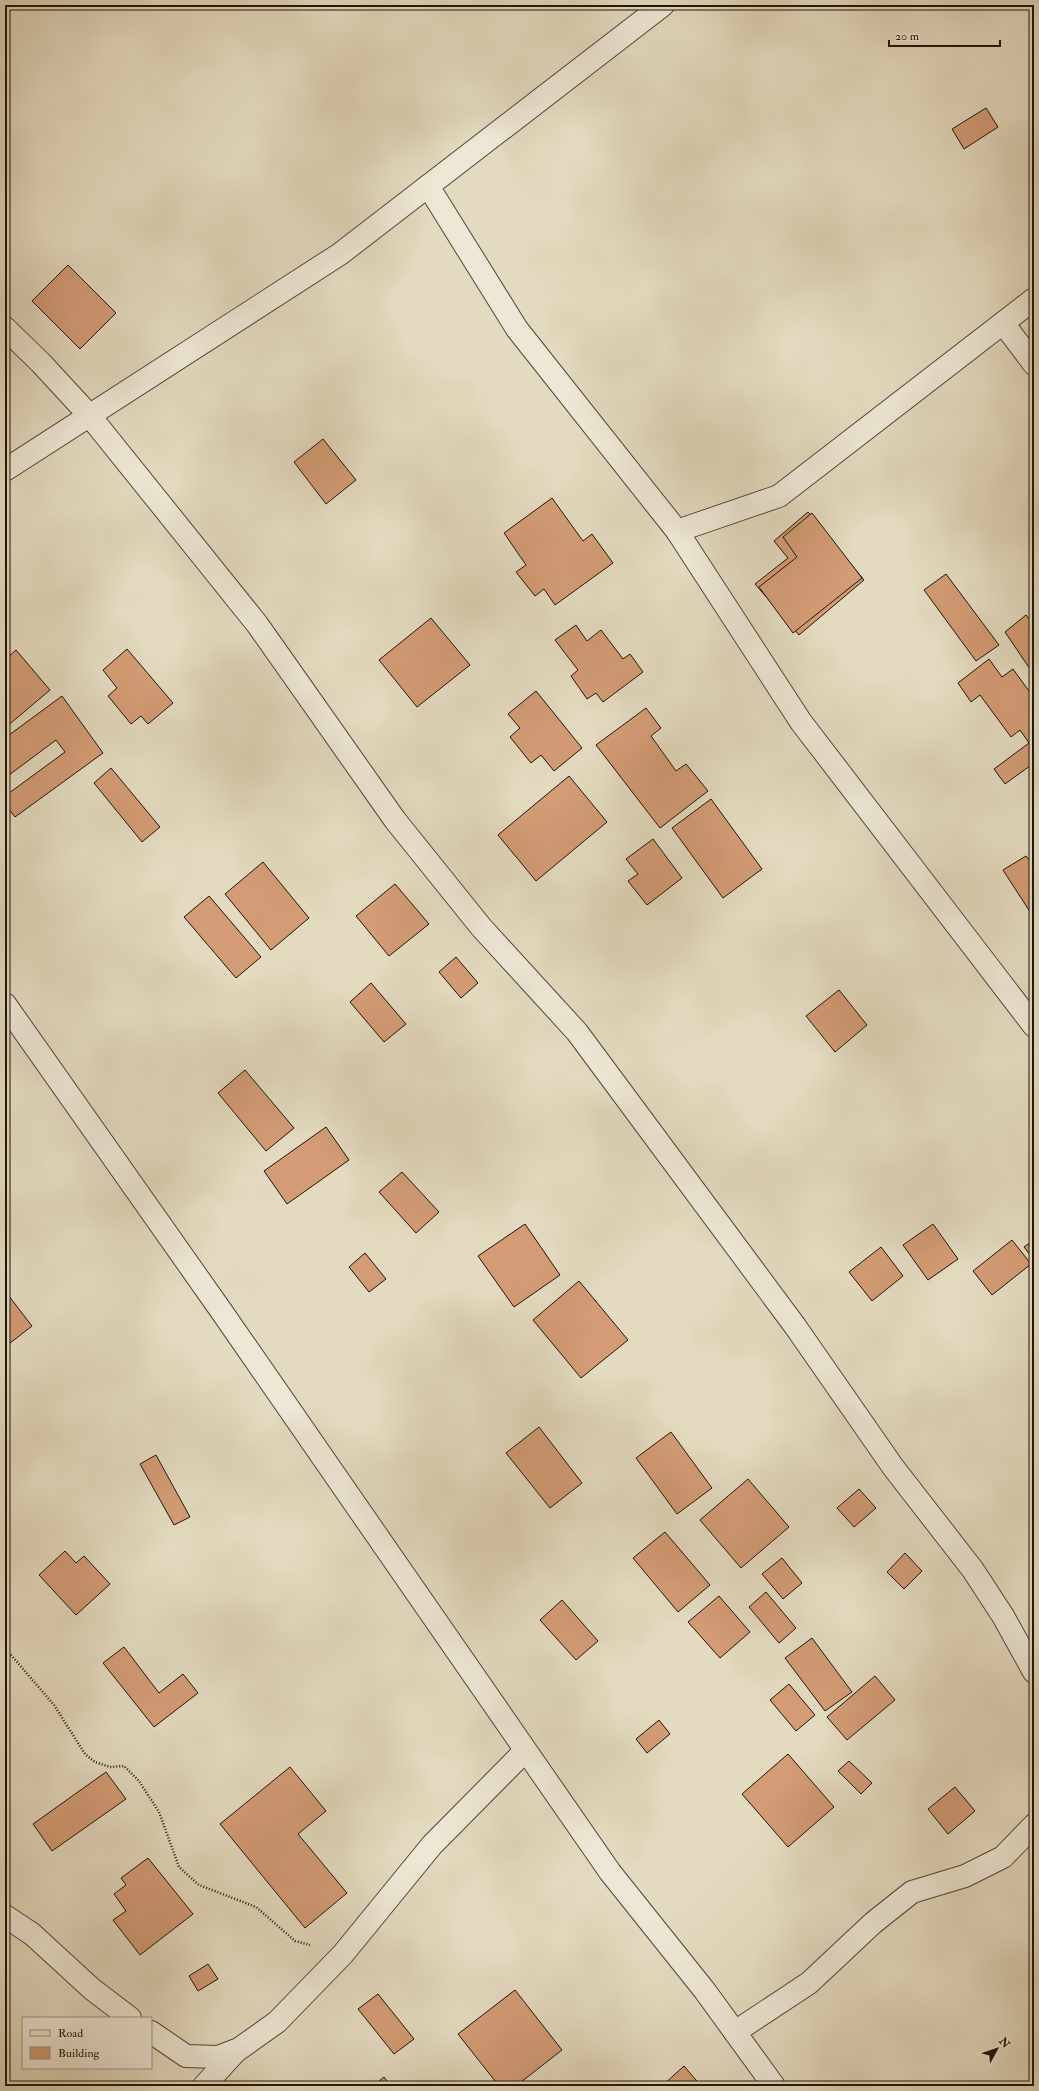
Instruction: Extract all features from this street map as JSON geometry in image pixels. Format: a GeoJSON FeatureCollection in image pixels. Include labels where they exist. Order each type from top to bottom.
{"type":"FeatureCollection","features":[{"type":"Feature","properties":{"kind":"street"},"geometry":{"type":"LineString","coordinates":[[5,470],[340,254],[663,5]]}},
{"type":"Feature","properties":{"kind":"street"},"geometry":{"type":"LineString","coordinates":[[428,186],[517,329],[677,532],[801,722],[1034,1026]]}},
{"type":"Feature","properties":{"kind":"street"},"geometry":{"type":"LineString","coordinates":[[677,532],[779,496],[1034,299]]}},
{"type":"Feature","properties":{"kind":"street"},"geometry":{"type":"LineString","coordinates":[[1003,323],[1034,364]]}},
{"type":"Feature","properties":{"kind":"street"},"geometry":{"type":"LineString","coordinates":[[5,328],[42,363],[89,415],[257,624],[400,826],[481,927],[577,1032],[791,1319],[893,1467],[973,1570],[1003,1616],[1034,1672]]}},
{"type":"Feature","properties":{"kind":"street"},"geometry":{"type":"LineString","coordinates":[[5,1004],[227,1318],[610,1872],[705,1991],[774,2086]]}},
{"type":"Feature","properties":{"kind":"street"},"geometry":{"type":"LineString","coordinates":[[204,2086],[238,2049],[277,2022],[343,1954],[432,1845],[525,1750]]}},
{"type":"Feature","properties":{"kind":"street"},"geometry":{"type":"LineString","coordinates":[[735,2032],[809,1983],[873,1923],[912,1892],[965,1876],[1003,1857],[1034,1825]]}},
{"type":"Feature","properties":{"kind":"street"},"geometry":{"type":"LineString","coordinates":[[5,1916],[32,1934],[92,1989],[129,2017]]}},
{"type":"Feature","properties":{"kind":"street"},"geometry":{"type":"LineString","coordinates":[[152,2033],[186,2056],[218,2057],[238,2049]]}},
{"type":"Feature","properties":{"kind":"path"},"geometry":{"type":"LineString","coordinates":[[5,1648],[54,1705],[85,1754],[95,1762],[110,1767],[124,1766],[139,1781],[159,1812],[179,1867],[199,1885],[256,1907],[295,1941],[343,1954]]}},
{"type":"Feature","properties":{"kind":"building"},"geometry":{"type":"Polygon","coordinates":[[[986,108],[998,127],[964,149],[952,129],[986,108]]]}},
{"type":"Feature","properties":{"kind":"building"},"geometry":{"type":"Polygon","coordinates":[[[68,265],[116,313],[80,349],[32,301],[68,265]]]}},
{"type":"Feature","properties":{"kind":"building"},"geometry":{"type":"Polygon","coordinates":[[[323,439],[356,480],[326,504],[294,462],[323,439]]]}},
{"type":"Feature","properties":{"kind":"building"},"geometry":{"type":"Polygon","coordinates":[[[552,498],[583,541],[592,534],[613,563],[555,605],[544,589],[535,596],[516,572],[526,565],[504,533],[552,498]]]}},
{"type":"Feature","properties":{"kind":"building"},"geometry":{"type":"Polygon","coordinates":[[[808,512],[864,580],[799,635],[755,584],[788,558],[774,541],[808,512]]]}},
{"type":"Feature","properties":{"kind":"building"},"geometry":{"type":"Polygon","coordinates":[[[812,513],[862,578],[793,633],[759,587],[797,557],[783,537],[812,513]]]}},
{"type":"Feature","properties":{"kind":"building"},"geometry":{"type":"Polygon","coordinates":[[[946,574],[999,645],[976,661],[924,590],[946,574]]]}},
{"type":"Feature","properties":{"kind":"building"},"geometry":{"type":"Polygon","coordinates":[[[1026,615],[1034,625],[1034,675],[1005,632],[1026,615]]]}},
{"type":"Feature","properties":{"kind":"building"},"geometry":{"type":"Polygon","coordinates":[[[431,618],[470,665],[417,707],[379,660],[431,618]]]}},
{"type":"Feature","properties":{"kind":"building"},"geometry":{"type":"Polygon","coordinates":[[[576,625],[587,641],[601,630],[623,659],[630,654],[643,672],[603,702],[596,693],[587,699],[571,676],[578,670],[555,640],[576,625]]]}},
{"type":"Feature","properties":{"kind":"building"},"geometry":{"type":"Polygon","coordinates":[[[127,649],[173,703],[148,724],[141,716],[131,724],[108,696],[117,688],[103,670],[127,649]]]}},
{"type":"Feature","properties":{"kind":"building"},"geometry":{"type":"Polygon","coordinates":[[[16,650],[50,690],[5,728],[5,660],[16,650]]]}},
{"type":"Feature","properties":{"kind":"building"},"geometry":{"type":"Polygon","coordinates":[[[989,659],[1002,677],[1013,669],[1034,698],[1034,763],[1005,784],[994,769],[1029,743],[1020,730],[1011,737],[980,695],[971,702],[958,683],[989,659]]]}},
{"type":"Feature","properties":{"kind":"building"},"geometry":{"type":"Polygon","coordinates":[[[536,691],[582,748],[554,771],[541,755],[531,763],[510,737],[520,728],[508,714],[536,691]]]}},
{"type":"Feature","properties":{"kind":"building"},"geometry":{"type":"Polygon","coordinates":[[[62,696],[103,753],[15,817],[5,804],[5,796],[65,752],[56,740],[5,778],[5,738],[62,696]]]}},
{"type":"Feature","properties":{"kind":"building"},"geometry":{"type":"Polygon","coordinates":[[[646,708],[661,728],[651,736],[676,771],[686,764],[708,791],[660,828],[596,745],[646,708]]]}},
{"type":"Feature","properties":{"kind":"building"},"geometry":{"type":"Polygon","coordinates":[[[111,768],[160,827],[142,842],[94,783],[111,768]]]}},
{"type":"Feature","properties":{"kind":"building"},"geometry":{"type":"Polygon","coordinates":[[[569,776],[607,822],[536,881],[498,835],[569,776]]]}},
{"type":"Feature","properties":{"kind":"building"},"geometry":{"type":"Polygon","coordinates":[[[711,799],[762,869],[723,898],[672,828],[711,799]]]}},
{"type":"Feature","properties":{"kind":"building"},"geometry":{"type":"Polygon","coordinates":[[[653,839],[682,878],[647,905],[628,881],[638,874],[626,859],[653,839]]]}},
{"type":"Feature","properties":{"kind":"building"},"geometry":{"type":"Polygon","coordinates":[[[1026,856],[1034,866],[1034,918],[1003,870],[1026,856]]]}},
{"type":"Feature","properties":{"kind":"building"},"geometry":{"type":"Polygon","coordinates":[[[263,862],[309,918],[271,950],[225,894],[263,862]]]}},
{"type":"Feature","properties":{"kind":"building"},"geometry":{"type":"Polygon","coordinates":[[[395,884],[429,924],[389,956],[356,916],[395,884]]]}},
{"type":"Feature","properties":{"kind":"building"},"geometry":{"type":"Polygon","coordinates":[[[209,896],[261,957],[236,978],[184,917],[209,896]]]}},
{"type":"Feature","properties":{"kind":"building"},"geometry":{"type":"Polygon","coordinates":[[[456,957],[478,983],[461,998],[439,972],[456,957]]]}},
{"type":"Feature","properties":{"kind":"building"},"geometry":{"type":"Polygon","coordinates":[[[371,983],[406,1024],[384,1042],[350,1002],[371,983]]]}},
{"type":"Feature","properties":{"kind":"building"},"geometry":{"type":"Polygon","coordinates":[[[839,990],[867,1025],[835,1052],[806,1016],[839,990]]]}},
{"type":"Feature","properties":{"kind":"building"},"geometry":{"type":"Polygon","coordinates":[[[245,1070],[294,1128],[266,1151],[218,1093],[245,1070]]]}},
{"type":"Feature","properties":{"kind":"building"},"geometry":{"type":"Polygon","coordinates":[[[326,1127],[349,1160],[287,1204],[264,1171],[326,1127]]]}},
{"type":"Feature","properties":{"kind":"building"},"geometry":{"type":"Polygon","coordinates":[[[402,1172],[439,1212],[416,1233],[379,1192],[402,1172]]]}},
{"type":"Feature","properties":{"kind":"building"},"geometry":{"type":"Polygon","coordinates":[[[525,1224],[560,1275],[514,1307],[478,1256],[525,1224]]]}},
{"type":"Feature","properties":{"kind":"building"},"geometry":{"type":"Polygon","coordinates":[[[933,1224],[958,1259],[928,1280],[903,1245],[933,1224]]]}},
{"type":"Feature","properties":{"kind":"building"},"geometry":{"type":"Polygon","coordinates":[[[1012,1240],[1031,1264],[992,1295],[973,1271],[1012,1240]]]}},
{"type":"Feature","properties":{"kind":"building"},"geometry":{"type":"Polygon","coordinates":[[[1034,1240],[1034,1260],[1024,1247],[1034,1240]]]}},
{"type":"Feature","properties":{"kind":"building"},"geometry":{"type":"Polygon","coordinates":[[[881,1247],[903,1276],[872,1301],[849,1272],[881,1247]]]}},
{"type":"Feature","properties":{"kind":"building"},"geometry":{"type":"Polygon","coordinates":[[[365,1253],[386,1279],[369,1292],[349,1267],[365,1253]]]}},
{"type":"Feature","properties":{"kind":"building"},"geometry":{"type":"Polygon","coordinates":[[[579,1281],[628,1340],[581,1378],[533,1320],[579,1281]]]}},
{"type":"Feature","properties":{"kind":"building"},"geometry":{"type":"Polygon","coordinates":[[[5,1291],[32,1326],[5,1347],[5,1291]]]}},
{"type":"Feature","properties":{"kind":"building"},"geometry":{"type":"Polygon","coordinates":[[[539,1427],[582,1483],[550,1508],[506,1453],[539,1427]]]}},
{"type":"Feature","properties":{"kind":"building"},"geometry":{"type":"Polygon","coordinates":[[[671,1432],[712,1488],[677,1514],[636,1458],[671,1432]]]}},
{"type":"Feature","properties":{"kind":"building"},"geometry":{"type":"Polygon","coordinates":[[[156,1455],[190,1517],[174,1525],[140,1464],[156,1455]]]}},
{"type":"Feature","properties":{"kind":"building"},"geometry":{"type":"Polygon","coordinates":[[[748,1479],[789,1527],[741,1568],[700,1520],[748,1479]]]}},
{"type":"Feature","properties":{"kind":"building"},"geometry":{"type":"Polygon","coordinates":[[[859,1489],[876,1508],[854,1527],[837,1508],[859,1489]]]}},
{"type":"Feature","properties":{"kind":"building"},"geometry":{"type":"Polygon","coordinates":[[[665,1532],[710,1585],[678,1612],[633,1558],[665,1532]]]}},
{"type":"Feature","properties":{"kind":"building"},"geometry":{"type":"Polygon","coordinates":[[[65,1551],[76,1563],[84,1556],[110,1584],[76,1615],[39,1575],[65,1551]]]}},
{"type":"Feature","properties":{"kind":"building"},"geometry":{"type":"Polygon","coordinates":[[[905,1553],[922,1571],[904,1589],[887,1572],[905,1553]]]}},
{"type":"Feature","properties":{"kind":"building"},"geometry":{"type":"Polygon","coordinates":[[[782,1558],[802,1583],[783,1599],[762,1574],[782,1558]]]}},
{"type":"Feature","properties":{"kind":"building"},"geometry":{"type":"Polygon","coordinates":[[[766,1592],[796,1628],[779,1643],[749,1607],[766,1592]]]}},
{"type":"Feature","properties":{"kind":"building"},"geometry":{"type":"Polygon","coordinates":[[[719,1596],[750,1632],[720,1658],[688,1622],[719,1596]]]}},
{"type":"Feature","properties":{"kind":"building"},"geometry":{"type":"Polygon","coordinates":[[[562,1600],[598,1641],[576,1660],[540,1620],[562,1600]]]}},
{"type":"Feature","properties":{"kind":"building"},"geometry":{"type":"Polygon","coordinates":[[[812,1638],[852,1692],[825,1711],[785,1658],[812,1638]]]}},
{"type":"Feature","properties":{"kind":"building"},"geometry":{"type":"Polygon","coordinates":[[[124,1647],[159,1693],[183,1674],[198,1693],[154,1727],[103,1663],[124,1647]]]}},
{"type":"Feature","properties":{"kind":"building"},"geometry":{"type":"Polygon","coordinates":[[[875,1676],[895,1700],[847,1740],[827,1717],[875,1676]]]}},
{"type":"Feature","properties":{"kind":"building"},"geometry":{"type":"Polygon","coordinates":[[[789,1684],[815,1715],[796,1731],[770,1700],[789,1684]]]}},
{"type":"Feature","properties":{"kind":"building"},"geometry":{"type":"Polygon","coordinates":[[[659,1720],[670,1734],[647,1753],[636,1739],[659,1720]]]}},
{"type":"Feature","properties":{"kind":"building"},"geometry":{"type":"Polygon","coordinates":[[[788,1754],[834,1807],[788,1847],[742,1794],[788,1754]]]}},
{"type":"Feature","properties":{"kind":"building"},"geometry":{"type":"Polygon","coordinates":[[[849,1761],[872,1783],[861,1794],[838,1771],[849,1761]]]}},
{"type":"Feature","properties":{"kind":"building"},"geometry":{"type":"Polygon","coordinates":[[[290,1767],[326,1811],[298,1834],[347,1893],[305,1928],[220,1824],[290,1767]]]}},
{"type":"Feature","properties":{"kind":"building"},"geometry":{"type":"Polygon","coordinates":[[[106,1772],[126,1799],[52,1851],[33,1824],[106,1772]]]}},
{"type":"Feature","properties":{"kind":"building"},"geometry":{"type":"Polygon","coordinates":[[[955,1787],[975,1811],[948,1834],[928,1809],[955,1787]]]}},
{"type":"Feature","properties":{"kind":"building"},"geometry":{"type":"Polygon","coordinates":[[[148,1858],[193,1914],[140,1955],[113,1920],[126,1911],[114,1894],[126,1885],[121,1878],[148,1858]]]}},
{"type":"Feature","properties":{"kind":"building"},"geometry":{"type":"Polygon","coordinates":[[[208,1964],[218,1979],[198,1991],[189,1976],[208,1964]]]}},
{"type":"Feature","properties":{"kind":"building"},"geometry":{"type":"Polygon","coordinates":[[[515,1990],[562,2050],[516,2086],[499,2086],[458,2034],[515,1990]]]}},
{"type":"Feature","properties":{"kind":"building"},"geometry":{"type":"Polygon","coordinates":[[[378,1994],[414,2039],[394,2054],[358,2009],[378,1994]]]}},
{"type":"Feature","properties":{"kind":"building"},"geometry":{"type":"Polygon","coordinates":[[[684,2066],[701,2086],[662,2086],[684,2066]]]}},
{"type":"Feature","properties":{"kind":"building"},"geometry":{"type":"Polygon","coordinates":[[[384,2077],[391,2086],[373,2086],[384,2077]]]}},
{"type":"Feature","properties":{"kind":"building"},"geometry":{"type":"Polygon","coordinates":[[[253,2081],[257,2086],[248,2086],[253,2081]]]}}]}
